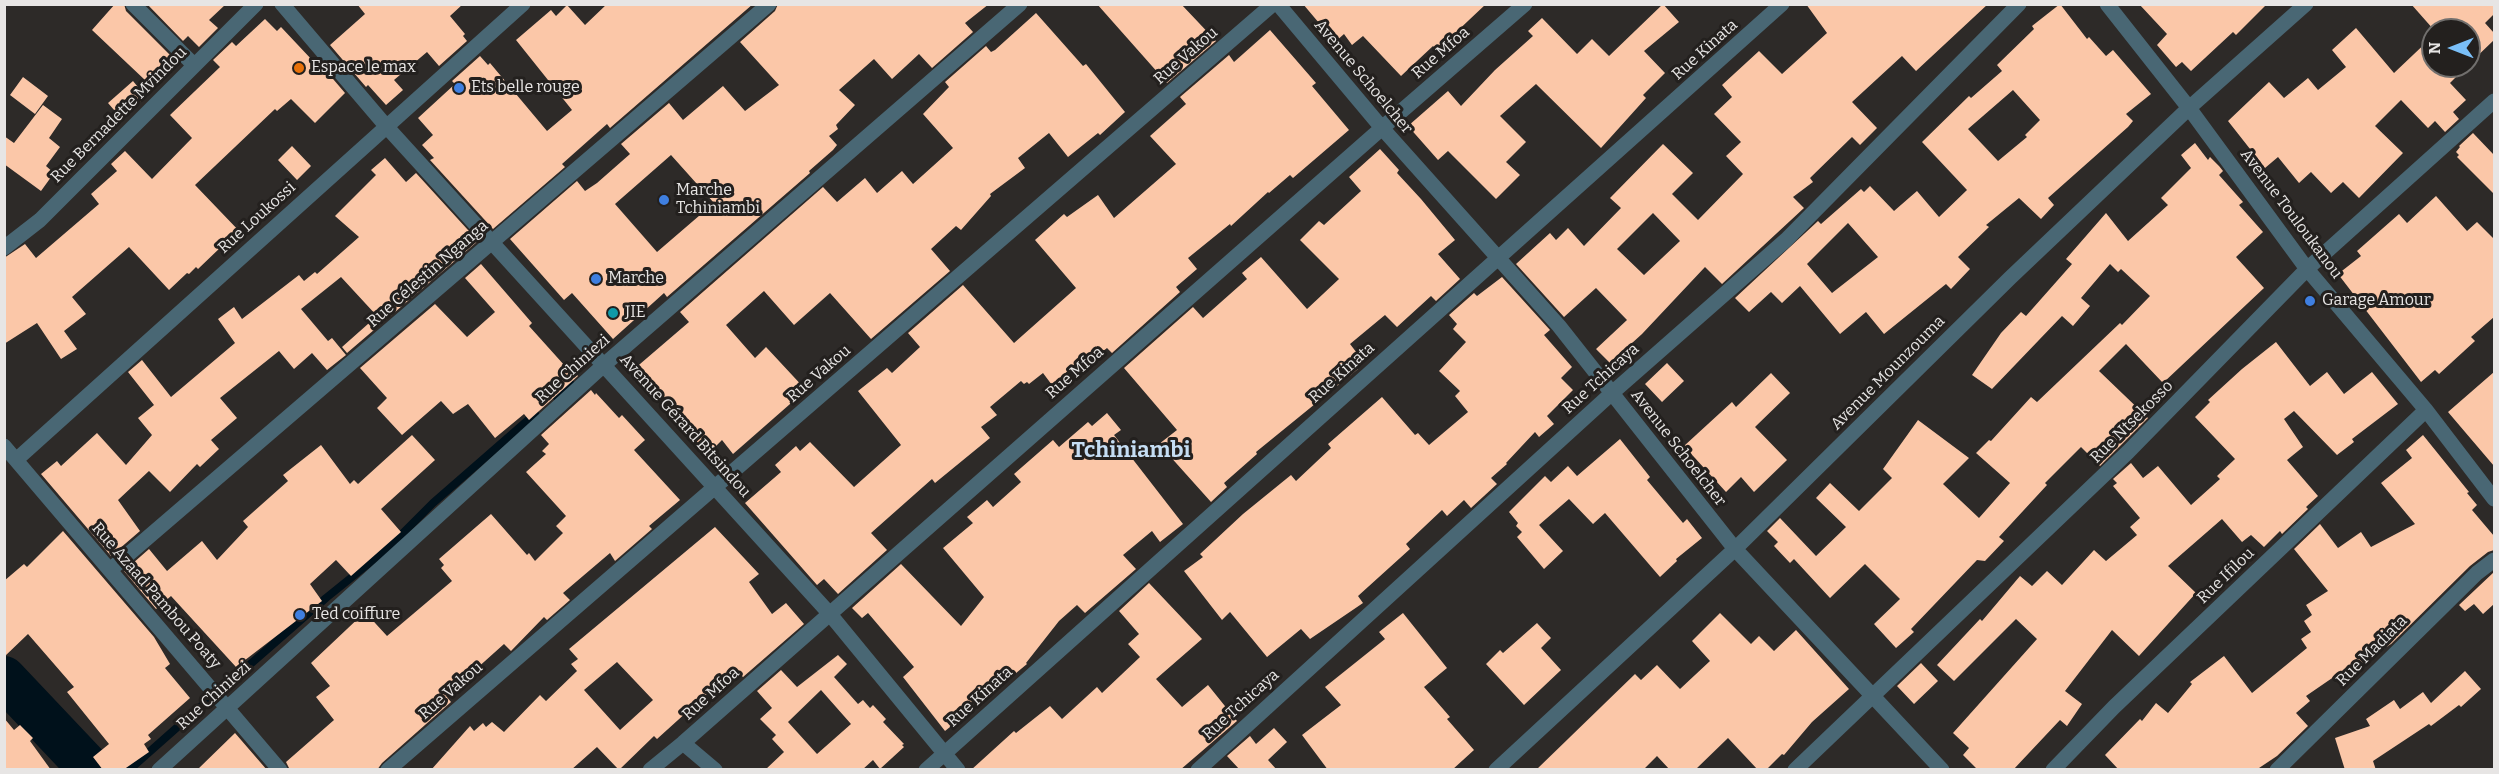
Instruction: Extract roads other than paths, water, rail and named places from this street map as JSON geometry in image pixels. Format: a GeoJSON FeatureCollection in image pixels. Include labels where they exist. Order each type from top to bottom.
{"type":"FeatureCollection","features":[{"type":"Feature","properties":{"kind":"street"},"geometry":{"type":"LineString","coordinates":[[134,4],[194,65]]}},
{"type":"Feature","properties":{"kind":"street","name":"Rue Bernadette Mvindou"},"geometry":{"type":"LineString","coordinates":[[4,249],[40,220],[256,4]]}},
{"type":"Feature","properties":{"kind":"street","name":"Avenue Gérard Bitsindou"},"geometry":{"type":"LineString","coordinates":[[282,4],[387,126],[829,613],[958,770]]}},
{"type":"Feature","properties":{"kind":"street","name":"Rue Loukossi"},"geometry":{"type":"LineString","coordinates":[[16,459],[524,4]]}},
{"type":"Feature","properties":{"kind":"street","name":"Rue Célestin Nganga"},"geometry":{"type":"LineString","coordinates":[[110,570],[769,4]]}},
{"type":"Feature","properties":{"kind":"street","name":"Rue Chiniezi"},"geometry":{"type":"LineString","coordinates":[[159,770],[605,364],[1020,4]]}},
{"type":"Feature","properties":{"kind":"street","name":"Rue Vakou"},"geometry":{"type":"LineString","coordinates":[[388,770],[1273,4]]}},
{"type":"Feature","properties":{"kind":"street","name":"Avenue Schoelcher"},"geometry":{"type":"LineString","coordinates":[[1278,4],[1382,128],[1559,326],[1735,549],[1942,770]]}},
{"type":"Feature","properties":{"kind":"street","name":"Rue Mfoa"},"geometry":{"type":"LineString","coordinates":[[650,770],[684,743],[829,613],[1525,4]]}},
{"type":"Feature","properties":{"kind":"street","name":"Rue Kinata"},"geometry":{"type":"LineString","coordinates":[[926,770],[1782,4]]}},
{"type":"Feature","properties":{"kind":"street","name":"Rue Tchicaya"},"geometry":{"type":"LineString","coordinates":[[1198,770],[1612,393],[1786,240],[2019,4]]}},
{"type":"Feature","properties":{"kind":"street","name":"Avenue Touloukanou"},"geometry":{"type":"LineString","coordinates":[[2107,4],[2189,108],[2307,269],[2426,410],[2494,499]]}},
{"type":"Feature","properties":{"kind":"street","name":"Avenue Mounzouma"},"geometry":{"type":"LineString","coordinates":[[1496,770],[1735,549],[2010,278],[2189,108],[2306,4]]}},
{"type":"Feature","properties":{"kind":"street","name":"Rue Ntsekosso"},"geometry":{"type":"LineString","coordinates":[[1795,770],[2128,452],[2307,269],[2494,101]]}},
{"type":"Feature","properties":{"kind":"street","name":"Rue Ifilou"},"geometry":{"type":"LineString","coordinates":[[2053,770],[2114,707],[2426,410]]}},
{"type":"Feature","properties":{"kind":"street","name":"Rue Azaad Pambou Poaty"},"geometry":{"type":"LineString","coordinates":[[4,446],[280,770]]}},
{"type":"Feature","properties":{"kind":"street","name":"Rue Madiata"},"geometry":{"type":"LineString","coordinates":[[2277,770],[2477,573],[2494,560]]}},
{"type":"Feature","properties":{"kind":"street"},"geometry":{"type":"LineString","coordinates":[[684,743],[715,770]]}},
{"type":"Feature","properties":{"kind":"waterway"},"geometry":{"type":"LineString","coordinates":[[556,396],[570,383]]}},
{"type":"Feature","properties":{"kind":"waterway"},"geometry":{"type":"LineString","coordinates":[[223,688],[326,598],[388,548],[433,503],[535,414]]}},
{"type":"Feature","properties":{"kind":"waterway"},"geometry":{"type":"LineString","coordinates":[[4,678],[91,770]]}},
{"type":"Feature","properties":{"kind":"waterway"},"geometry":{"type":"LineString","coordinates":[[129,770],[208,700]]}},
{"type":"Feature","properties":{"kind":"place","name":"Espace le max"},"geometry":{"type":"Point","coordinates":[299,68]}},
{"type":"Feature","properties":{"kind":"place","name":"Ets belle rouge"},"geometry":{"type":"Point","coordinates":[459,88]}},
{"type":"Feature","properties":{"kind":"place","name":"Marche Tchiniambi"},"geometry":{"type":"Point","coordinates":[664,200]}},
{"type":"Feature","properties":{"kind":"place","name":"Marche"},"geometry":{"type":"Point","coordinates":[596,279]}},
{"type":"Feature","properties":{"kind":"place","name":"Garage Amour"},"geometry":{"type":"Point","coordinates":[2310,301]}},
{"type":"Feature","properties":{"kind":"place","name":"JIE"},"geometry":{"type":"Point","coordinates":[613,313]}},
{"type":"Feature","properties":{"kind":"place","name":"Ted coiffure"},"geometry":{"type":"Point","coordinates":[300,615]}},
{"type":"Feature","properties":{"kind":"district","name":"Tchiniambi"},"geometry":{"type":"Point","coordinates":[1131,451]}}]}
